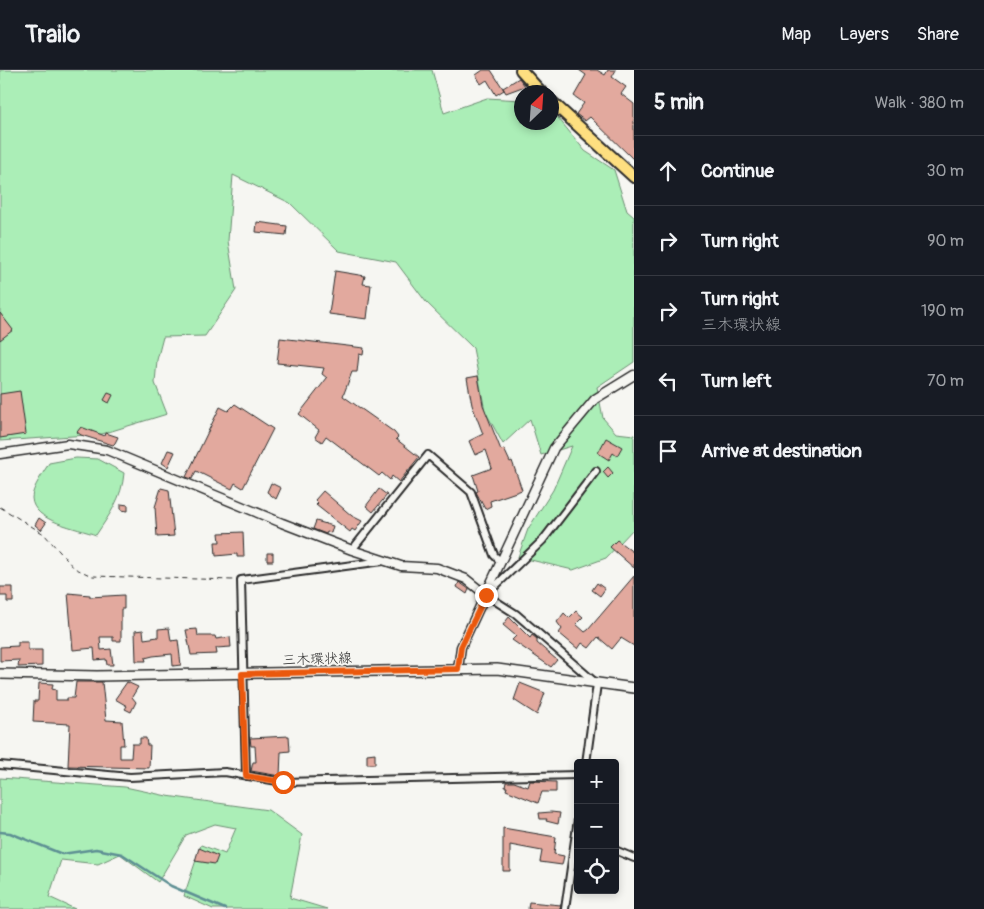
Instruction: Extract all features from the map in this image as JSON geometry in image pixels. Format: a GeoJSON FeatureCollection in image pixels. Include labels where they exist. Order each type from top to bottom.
{"type":"FeatureCollection","features":[{"type":"Feature","properties":{"kind":"main road"},"geometry":{"type":"LineString","coordinates":[[522,70],[535,85]]}},
{"type":"Feature","properties":{"kind":"main road"},"geometry":{"type":"LineString","coordinates":[[559,108],[634,178]]}},
{"type":"Feature","properties":{"kind":"main road","name":"三木環状線"},"geometry":{"type":"LineString","coordinates":[[0,674],[97,676],[458,669],[530,673],[634,688]]}},
{"type":"Feature","properties":{"kind":"street"},"geometry":{"type":"LineString","coordinates":[[458,669],[461,647],[554,448],[595,399],[634,375]]}},
{"type":"Feature","properties":{"kind":"street"},"geometry":{"type":"LineString","coordinates":[[0,454],[68,444],[108,450],[282,523],[352,550],[401,566],[437,568],[466,578],[486,595],[516,614],[596,684],[587,759]]}},
{"type":"Feature","properties":{"kind":"street"},"geometry":{"type":"LineString","coordinates":[[352,550],[428,454],[470,492],[494,555],[500,562]]}},
{"type":"Feature","properties":{"kind":"street"},"geometry":{"type":"LineString","coordinates":[[486,595],[543,540],[596,471]]}},
{"type":"Feature","properties":{"kind":"street"},"geometry":{"type":"LineString","coordinates":[[246,776],[241,580],[383,561]]}},
{"type":"Feature","properties":{"kind":"street"},"geometry":{"type":"LineString","coordinates":[[0,764],[130,776],[225,772],[283,782],[574,775]]}},
{"type":"Feature","properties":{"kind":"street"},"geometry":{"type":"LineString","coordinates":[[565,909],[575,849]]}},
{"type":"Feature","properties":{"kind":"street"},"geometry":{"type":"LineString","coordinates":[[619,852],[634,858]]}},
{"type":"Feature","properties":{"kind":"path"},"geometry":{"type":"LineString","coordinates":[[0,507],[44,534],[74,568],[92,576],[241,580]]}},
{"type":"Feature","properties":{"kind":"green space"},"geometry":{"type":"Polygon","coordinates":[[[0,70],[432,70],[444,113],[487,98],[514,100],[514,130],[559,130],[559,119],[585,151],[614,170],[627,211],[634,217],[634,362],[597,387],[603,418],[616,433],[634,435],[634,528],[606,558],[573,570],[518,557],[528,529],[553,490],[572,446],[541,455],[530,419],[503,444],[485,411],[473,348],[426,302],[396,262],[339,251],[290,203],[233,175],[228,241],[236,290],[205,336],[163,337],[157,360],[155,383],[167,414],[102,434],[0,441],[0,70]]]}},
{"type":"Feature","properties":{"kind":"green space"},"geometry":{"type":"Polygon","coordinates":[[[76,458],[98,459],[124,473],[118,498],[96,535],[58,523],[40,513],[34,506],[32,498],[36,485],[49,463],[76,458]]]}},
{"type":"Feature","properties":{"kind":"green space"},"geometry":{"type":"Polygon","coordinates":[[[0,778],[125,787],[167,796],[268,810],[302,835],[290,898],[327,909],[213,909],[184,896],[201,845],[225,854],[236,828],[215,824],[186,835],[158,882],[120,854],[98,864],[61,860],[49,897],[75,909],[0,909],[0,778]]]}},
{"type":"Feature","properties":{"kind":"building"},"geometry":{"type":"Polygon","coordinates":[[[483,70],[491,70],[504,90],[496,95],[487,80],[481,84],[476,75],[483,70]]]}},
{"type":"Feature","properties":{"kind":"building"},"geometry":{"type":"Polygon","coordinates":[[[579,70],[597,70],[605,75],[608,70],[616,70],[612,77],[626,87],[621,94],[634,104],[634,160],[590,117],[585,121],[576,114],[584,103],[574,96],[586,75],[579,70]]]}},
{"type":"Feature","properties":{"kind":"building"},"geometry":{"type":"Polygon","coordinates":[[[519,78],[524,85],[514,85],[514,90],[506,93],[503,88],[519,78]]]}},
{"type":"Feature","properties":{"kind":"building"},"geometry":{"type":"Polygon","coordinates":[[[257,222],[287,226],[286,235],[256,232],[257,222]]]}},
{"type":"Feature","properties":{"kind":"building"},"geometry":{"type":"Polygon","coordinates":[[[335,271],[365,276],[363,284],[371,285],[367,319],[329,314],[335,271]]]}},
{"type":"Feature","properties":{"kind":"building"},"geometry":{"type":"Polygon","coordinates":[[[0,313],[13,330],[0,340],[0,313]]]}},
{"type":"Feature","properties":{"kind":"building"},"geometry":{"type":"Polygon","coordinates":[[[280,338],[364,348],[363,355],[359,354],[357,372],[352,372],[343,396],[394,432],[398,437],[396,439],[419,457],[399,482],[392,476],[390,480],[382,473],[379,476],[326,436],[322,442],[315,437],[319,430],[299,414],[327,378],[322,374],[324,368],[277,363],[280,338]]]}},
{"type":"Feature","properties":{"kind":"building"},"geometry":{"type":"Polygon","coordinates":[[[478,376],[483,405],[501,450],[504,449],[510,462],[512,461],[522,490],[490,501],[491,506],[485,509],[476,492],[478,491],[473,475],[492,468],[486,450],[475,455],[469,441],[483,434],[472,405],[467,378],[478,376]]]}},
{"type":"Feature","properties":{"kind":"building"},"geometry":{"type":"Polygon","coordinates":[[[20,391],[26,434],[0,438],[0,394],[20,391]]]}},
{"type":"Feature","properties":{"kind":"building"},"geometry":{"type":"Polygon","coordinates":[[[108,393],[113,395],[109,403],[104,400],[108,393]]]}},
{"type":"Feature","properties":{"kind":"building"},"geometry":{"type":"Polygon","coordinates":[[[235,404],[273,429],[243,488],[235,483],[232,489],[196,471],[192,479],[186,477],[220,407],[228,411],[235,404]]]}},
{"type":"Feature","properties":{"kind":"building"},"geometry":{"type":"Polygon","coordinates":[[[81,427],[105,436],[106,433],[118,437],[113,445],[81,435],[77,432],[81,427]]]}},
{"type":"Feature","properties":{"kind":"building"},"geometry":{"type":"Polygon","coordinates":[[[606,438],[622,447],[617,456],[613,453],[609,460],[598,453],[606,438]]]}},
{"type":"Feature","properties":{"kind":"building"},"geometry":{"type":"Polygon","coordinates":[[[168,450],[175,452],[168,467],[162,463],[168,450]]]}},
{"type":"Feature","properties":{"kind":"building"},"geometry":{"type":"Polygon","coordinates":[[[608,467],[613,473],[608,478],[603,472],[608,467]]]}},
{"type":"Feature","properties":{"kind":"building"},"geometry":{"type":"Polygon","coordinates":[[[271,483],[281,488],[276,499],[267,492],[271,483]]]}},
{"type":"Feature","properties":{"kind":"building"},"geometry":{"type":"Polygon","coordinates":[[[161,488],[169,490],[174,536],[157,537],[155,507],[161,488]]]}},
{"type":"Feature","properties":{"kind":"building"},"geometry":{"type":"Polygon","coordinates":[[[379,489],[387,495],[373,512],[366,506],[379,489]]]}},
{"type":"Feature","properties":{"kind":"building"},"geometry":{"type":"Polygon","coordinates":[[[323,491],[352,516],[362,521],[355,531],[352,529],[350,532],[316,505],[318,503],[315,500],[323,491]]]}},
{"type":"Feature","properties":{"kind":"building"},"geometry":{"type":"Polygon","coordinates":[[[121,504],[128,505],[128,511],[121,510],[121,504]]]}},
{"type":"Feature","properties":{"kind":"building"},"geometry":{"type":"Polygon","coordinates":[[[39,518],[46,523],[41,530],[35,525],[39,518]]]}},
{"type":"Feature","properties":{"kind":"building"},"geometry":{"type":"Polygon","coordinates":[[[316,521],[333,526],[331,533],[327,532],[326,534],[313,529],[316,521]]]}},
{"type":"Feature","properties":{"kind":"building"},"geometry":{"type":"Polygon","coordinates":[[[243,532],[244,557],[237,557],[237,554],[216,556],[215,542],[220,542],[219,533],[243,532]]]}},
{"type":"Feature","properties":{"kind":"building"},"geometry":{"type":"Polygon","coordinates":[[[617,540],[634,553],[634,568],[610,547],[617,540]]]}},
{"type":"Feature","properties":{"kind":"building"},"geometry":{"type":"Polygon","coordinates":[[[267,553],[273,553],[273,561],[267,561],[267,553]]]}},
{"type":"Feature","properties":{"kind":"building"},"geometry":{"type":"Polygon","coordinates":[[[634,576],[634,646],[621,638],[612,649],[598,637],[589,648],[582,643],[578,649],[559,633],[562,629],[557,622],[564,613],[569,618],[576,611],[583,617],[576,624],[585,632],[588,630],[634,576]]]}},
{"type":"Feature","properties":{"kind":"building"},"geometry":{"type":"Polygon","coordinates":[[[459,582],[469,589],[467,594],[457,587],[459,582]]]}},
{"type":"Feature","properties":{"kind":"building"},"geometry":{"type":"Polygon","coordinates":[[[597,583],[605,589],[600,596],[592,590],[597,583]]]}},
{"type":"Feature","properties":{"kind":"building"},"geometry":{"type":"Polygon","coordinates":[[[0,587],[13,587],[13,602],[7,602],[7,596],[0,596],[0,587]]]}},
{"type":"Feature","properties":{"kind":"building"},"geometry":{"type":"Polygon","coordinates":[[[68,593],[90,595],[90,597],[124,595],[124,609],[121,609],[121,641],[113,641],[113,637],[100,637],[101,650],[111,649],[113,665],[107,665],[106,659],[95,660],[94,648],[73,650],[68,593]]]}},
{"type":"Feature","properties":{"kind":"building"},"geometry":{"type":"Polygon","coordinates":[[[509,617],[530,638],[532,635],[537,639],[537,643],[557,660],[551,667],[512,640],[516,636],[503,625],[509,617]]]}},
{"type":"Feature","properties":{"kind":"building"},"geometry":{"type":"Polygon","coordinates":[[[169,628],[171,641],[178,640],[181,665],[173,666],[172,654],[145,658],[146,661],[136,661],[135,631],[143,630],[144,639],[158,637],[158,629],[169,628]]]}},
{"type":"Feature","properties":{"kind":"building"},"geometry":{"type":"Polygon","coordinates":[[[197,629],[198,636],[215,636],[216,639],[230,637],[231,647],[216,648],[217,654],[191,655],[186,630],[197,629]]]}},
{"type":"Feature","properties":{"kind":"building"},"geometry":{"type":"Polygon","coordinates":[[[18,642],[28,642],[28,650],[42,650],[42,666],[18,667],[19,660],[0,661],[0,647],[18,646],[18,642]]]}},
{"type":"Feature","properties":{"kind":"building"},"geometry":{"type":"Polygon","coordinates":[[[76,682],[102,682],[106,720],[122,721],[124,745],[120,745],[120,758],[131,758],[132,744],[140,744],[140,738],[146,738],[147,745],[150,745],[149,768],[68,766],[70,724],[33,722],[34,701],[38,701],[39,683],[53,684],[52,689],[56,690],[56,700],[67,700],[67,698],[74,698],[76,682]]]}},
{"type":"Feature","properties":{"kind":"building"},"geometry":{"type":"Polygon","coordinates":[[[127,682],[138,687],[132,697],[136,702],[131,712],[125,709],[127,706],[115,699],[127,682]]]}},
{"type":"Feature","properties":{"kind":"building"},"geometry":{"type":"Polygon","coordinates":[[[520,683],[545,693],[537,715],[514,700],[520,683]]]}},
{"type":"Feature","properties":{"kind":"building"},"geometry":{"type":"Polygon","coordinates":[[[289,736],[290,751],[281,752],[280,776],[251,771],[253,762],[256,762],[255,746],[251,746],[250,738],[289,736]]]}},
{"type":"Feature","properties":{"kind":"building"},"geometry":{"type":"Polygon","coordinates":[[[375,753],[375,764],[367,764],[367,754],[375,753]]]}},
{"type":"Feature","properties":{"kind":"building"},"geometry":{"type":"Polygon","coordinates":[[[530,781],[556,782],[556,792],[542,792],[538,803],[506,790],[507,787],[505,787],[506,782],[514,782],[528,787],[530,781]]]}},
{"type":"Feature","properties":{"kind":"building"},"geometry":{"type":"Polygon","coordinates":[[[539,813],[560,813],[558,824],[546,821],[547,819],[540,819],[539,813]]]}},
{"type":"Feature","properties":{"kind":"building"},"geometry":{"type":"Polygon","coordinates":[[[503,828],[556,837],[554,854],[564,856],[562,865],[540,862],[542,851],[510,845],[510,871],[503,871],[503,828]]]}},
{"type":"Feature","properties":{"kind":"building"},"geometry":{"type":"Polygon","coordinates":[[[199,848],[218,856],[215,864],[195,861],[199,848]]]}},
{"type":"Feature","properties":{"kind":"building"},"geometry":{"type":"Polygon","coordinates":[[[529,902],[561,905],[560,909],[528,909],[529,902]]]}},
{"type":"Feature","properties":{"kind":"waterway"},"geometry":{"type":"LineString","coordinates":[[0,832],[10,833],[62,854],[96,849],[122,854],[171,886],[225,909]]}},
{"type":"Feature","properties":{"kind":"route"},"geometry":{"type":"LineString","coordinates":[[283,782],[246,776],[242,674],[458,669],[461,647],[486,595]]}}]}
